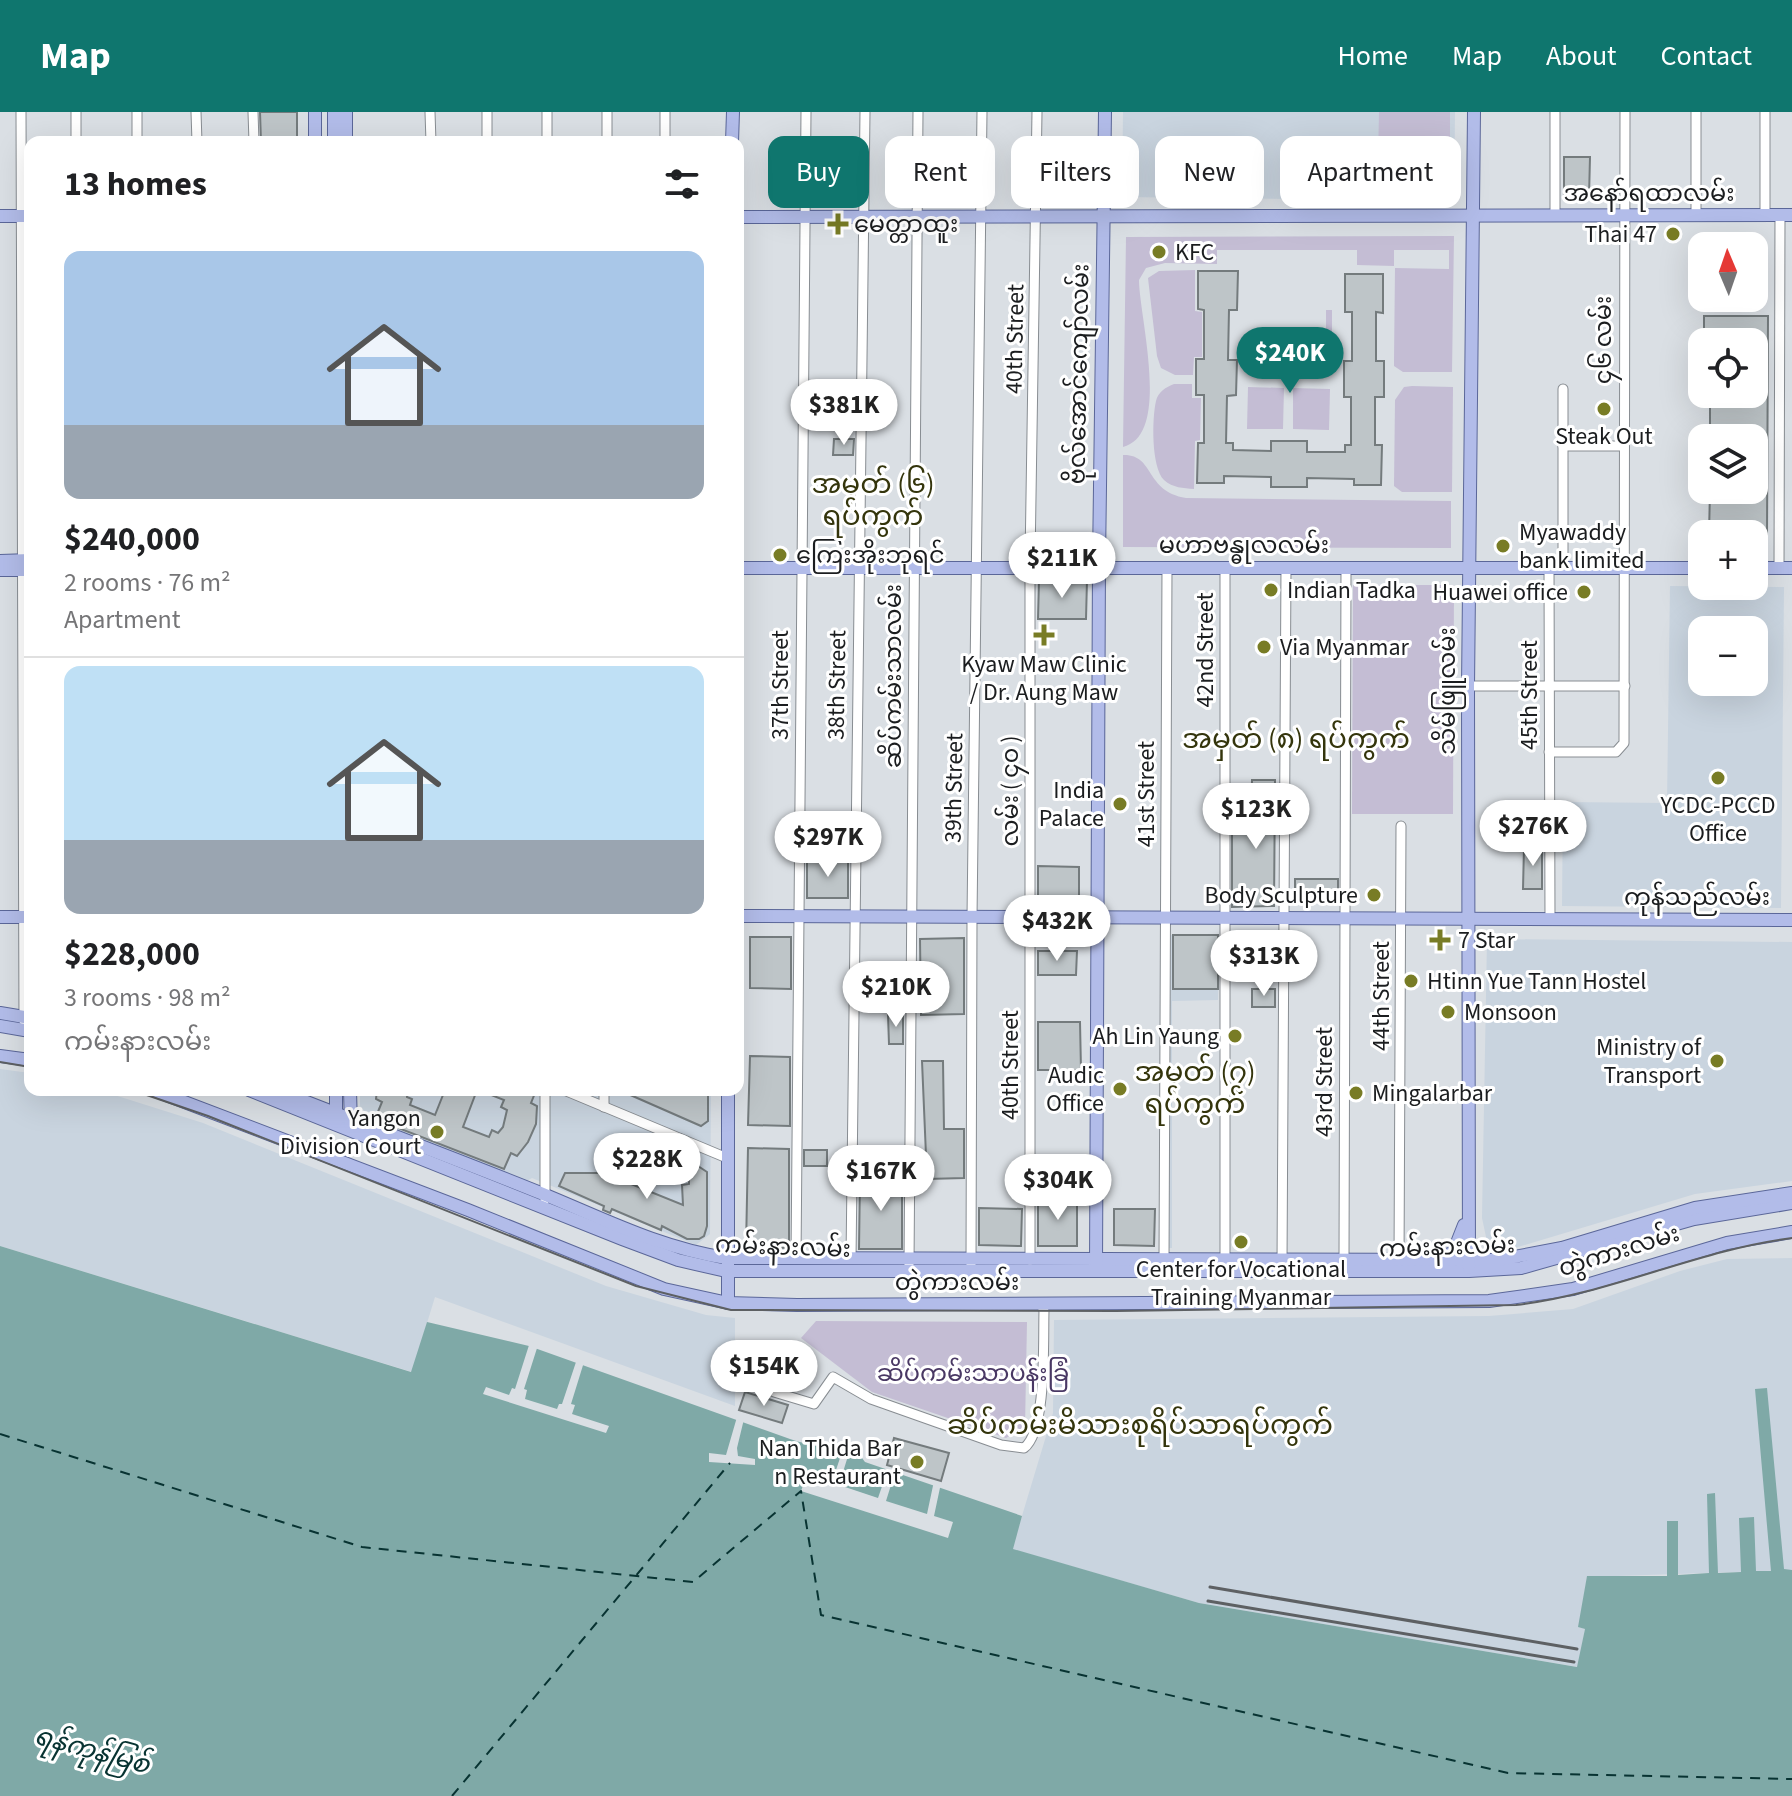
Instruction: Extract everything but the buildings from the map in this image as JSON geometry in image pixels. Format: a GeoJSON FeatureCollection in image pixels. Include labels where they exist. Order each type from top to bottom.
{"type":"FeatureCollection","features":[{"type":"Feature","properties":{"kind":"main road"},"geometry":{"type":"LineString","coordinates":[[315,112],[315,136]]}},
{"type":"Feature","properties":{"kind":"main road"},"geometry":{"type":"LineString","coordinates":[[334,112],[334,136]]}},
{"type":"Feature","properties":{"kind":"main road"},"geometry":{"type":"LineString","coordinates":[[346,112],[346,136]]}},
{"type":"Feature","properties":{"kind":"main road"},"geometry":{"type":"LineString","coordinates":[[732,136],[733,112]]}},
{"type":"Feature","properties":{"kind":"main road","name":"ဗိုလ်အောင်ကျော်လမ်း"},"geometry":{"type":"LineString","coordinates":[[1096,1267],[1099,568],[1105,112]]}},
{"type":"Feature","properties":{"kind":"main road","name":"သိမ်ဖြူလမ်း"},"geometry":{"type":"LineString","coordinates":[[1469,1266],[1468,686],[1474,112]]}},
{"type":"Feature","properties":{"kind":"main road","name":"အနော်ရထာလမ်း"},"geometry":{"type":"LineString","coordinates":[[744,217],[1786,215]]}},
{"type":"Feature","properties":{"kind":"main road"},"geometry":{"type":"LineString","coordinates":[[0,216],[24,216]]}},
{"type":"Feature","properties":{"kind":"main road"},"geometry":{"type":"LineString","coordinates":[[0,561],[24,565]]}},
{"type":"Feature","properties":{"kind":"main road","name":"မဟာဗန္ဓုလလမ်း"},"geometry":{"type":"LineString","coordinates":[[744,568],[800,563],[1030,564],[1099,568],[1549,567],[1563,564],[1688,567]]}},
{"type":"Feature","properties":{"kind":"main road"},"geometry":{"type":"LineString","coordinates":[[0,570],[24,565]]}},
{"type":"Feature","properties":{"kind":"main road","name":"ကုန်သည်လမ်း"},"geometry":{"type":"LineString","coordinates":[[744,916],[1792,920]]}},
{"type":"Feature","properties":{"kind":"main road"},"geometry":{"type":"LineString","coordinates":[[0,917],[24,917]]}},
{"type":"Feature","properties":{"kind":"main road"},"geometry":{"type":"LineString","coordinates":[[0,1013],[24,1023]]}},
{"type":"Feature","properties":{"kind":"main road"},"geometry":{"type":"LineString","coordinates":[[0,1026],[24,1024]]}},
{"type":"Feature","properties":{"kind":"main road"},"geometry":{"type":"LineString","coordinates":[[0,1056],[24,1059]]}},
{"type":"Feature","properties":{"kind":"main road","name":"တွဲကားလမ်း"},"geometry":{"type":"LineString","coordinates":[[169,1096],[468,1210],[664,1289],[728,1303],[1489,1301],[1573,1289],[1701,1249],[1792,1232]]}},
{"type":"Feature","properties":{"kind":"main road","name":"ကမ်းနားလမ်း"},"geometry":{"type":"LineString","coordinates":[[266,1096],[351,1125],[624,1235],[726,1265],[1096,1267],[1539,1264],[1695,1214],[1792,1203]]}},
{"type":"Feature","properties":{"kind":"main road","name":"ကမ်းနားလမ်း"},"geometry":{"type":"LineString","coordinates":[[288,1096],[336,1120]]}},
{"type":"Feature","properties":{"kind":"main road"},"geometry":{"type":"LineString","coordinates":[[336,1096],[336,1120]]}},
{"type":"Feature","properties":{"kind":"main road"},"geometry":{"type":"LineString","coordinates":[[350,1096],[351,1125]]}},
{"type":"Feature","properties":{"kind":"main road"},"geometry":{"type":"LineString","coordinates":[[728,1096],[728,1303]]}},
{"type":"Feature","properties":{"kind":"main road","name":"ကမ်းနားလမ်း"},"geometry":{"type":"LineString","coordinates":[[971,1266],[1030,1260],[1077,1260],[1096,1267],[1115,1261],[1225,1261],[1282,1266],[1344,1261],[1406,1261],[1469,1266],[1562,1248],[1792,1193]]}},
{"type":"Feature","properties":{"kind":"main road"},"geometry":{"type":"LineString","coordinates":[[1406,1261],[1453,1253],[1467,1214]]}},
{"type":"Feature","properties":{"kind":"main road"},"geometry":{"type":"LineString","coordinates":[[1467,1214],[1479,1253],[1498,1260]]}},
{"type":"Feature","properties":{"kind":"main road"},"geometry":{"type":"LineString","coordinates":[[1077,1260],[1091,1255],[1097,1245]]}},
{"type":"Feature","properties":{"kind":"main road"},"geometry":{"type":"LineString","coordinates":[[1097,1245],[1102,1255],[1115,1261]]}},
{"type":"Feature","properties":{"kind":"main road","name":"ကမ်းနားလမ်း"},"geometry":{"type":"LineString","coordinates":[[726,1265],[796,1259],[851,1259],[909,1266]]}},
{"type":"Feature","properties":{"kind":"street"},"geometry":{"type":"LineString","coordinates":[[21,112],[24,174]]}},
{"type":"Feature","properties":{"kind":"street"},"geometry":{"type":"LineString","coordinates":[[76,112],[76,136]]}},
{"type":"Feature","properties":{"kind":"street"},"geometry":{"type":"LineString","coordinates":[[137,112],[137,136]]}},
{"type":"Feature","properties":{"kind":"street"},"geometry":{"type":"LineString","coordinates":[[196,112],[197,136]]}},
{"type":"Feature","properties":{"kind":"street"},"geometry":{"type":"LineString","coordinates":[[253,112],[254,136]]}},
{"type":"Feature","properties":{"kind":"street"},"geometry":{"type":"LineString","coordinates":[[430,112],[431,136]]}},
{"type":"Feature","properties":{"kind":"street"},"geometry":{"type":"LineString","coordinates":[[487,112],[487,136]]}},
{"type":"Feature","properties":{"kind":"street"},"geometry":{"type":"LineString","coordinates":[[547,112],[547,136]]}},
{"type":"Feature","properties":{"kind":"street"},"geometry":{"type":"LineString","coordinates":[[607,112],[607,136]]}},
{"type":"Feature","properties":{"kind":"street"},"geometry":{"type":"LineString","coordinates":[[665,112],[665,136]]}},
{"type":"Feature","properties":{"kind":"street","name":"37th Street"},"geometry":{"type":"LineString","coordinates":[[796,1259],[806,112]]}},
{"type":"Feature","properties":{"kind":"street","name":"38th Street"},"geometry":{"type":"LineString","coordinates":[[851,1259],[865,112]]}},
{"type":"Feature","properties":{"kind":"street"},"geometry":{"type":"LineString","coordinates":[[918,112],[918,217]]}},
{"type":"Feature","properties":{"kind":"street","name":"39th Street"},"geometry":{"type":"LineString","coordinates":[[971,1266],[982,112]]}},
{"type":"Feature","properties":{"kind":"street","name":"40th Street"},"geometry":{"type":"LineString","coordinates":[[1030,564],[1038,217],[1037,112]]}},
{"type":"Feature","properties":{"kind":"street"},"geometry":{"type":"LineString","coordinates":[[1555,112],[1555,215]]}},
{"type":"Feature","properties":{"kind":"street","name":"၄၆ လမ်း"},"geometry":{"type":"LineString","coordinates":[[1549,752],[1616,752],[1624,743],[1625,112]]}},
{"type":"Feature","properties":{"kind":"street"},"geometry":{"type":"LineString","coordinates":[[1696,112],[1696,215]]}},
{"type":"Feature","properties":{"kind":"street"},"geometry":{"type":"LineString","coordinates":[[1765,112],[1765,215]]}},
{"type":"Feature","properties":{"kind":"street"},"geometry":{"type":"LineString","coordinates":[[1786,215],[1786,568]]}},
{"type":"Feature","properties":{"kind":"street","name":"ဆိပ်ကမ်းသာလမ်း"},"geometry":{"type":"LineString","coordinates":[[909,1266],[918,217]]}},
{"type":"Feature","properties":{"kind":"street"},"geometry":{"type":"LineString","coordinates":[[1563,389],[1563,564]]}},
{"type":"Feature","properties":{"kind":"street"},"geometry":{"type":"LineString","coordinates":[[1563,446],[1623,446]]}},
{"type":"Feature","properties":{"kind":"street","name":"လမ်း ( ၄၀ )"},"geometry":{"type":"LineString","coordinates":[[1030,564],[1030,918]]}},
{"type":"Feature","properties":{"kind":"street","name":"41st Street"},"geometry":{"type":"LineString","coordinates":[[1164,1261],[1167,567]]}},
{"type":"Feature","properties":{"kind":"street","name":"42nd Street"},"geometry":{"type":"LineString","coordinates":[[1225,567],[1225,1261]]}},
{"type":"Feature","properties":{"kind":"street"},"geometry":{"type":"LineString","coordinates":[[1282,1266],[1286,567]]}},
{"type":"Feature","properties":{"kind":"street","name":"45th Street"},"geometry":{"type":"LineString","coordinates":[[1549,567],[1550,919]]}},
{"type":"Feature","properties":{"kind":"street","name":"43rd Street"},"geometry":{"type":"LineString","coordinates":[[1344,1261],[1346,568]]}},
{"type":"Feature","properties":{"kind":"street"},"geometry":{"type":"LineString","coordinates":[[1468,686],[1625,686]]}},
{"type":"Feature","properties":{"kind":"street","name":"44th Street"},"geometry":{"type":"LineString","coordinates":[[1401,826],[1406,1261]]}},
{"type":"Feature","properties":{"kind":"street","name":"40th Street"},"geometry":{"type":"LineString","coordinates":[[1030,918],[1030,1260]]}},
{"type":"Feature","properties":{"kind":"street"},"geometry":{"type":"LineString","coordinates":[[544,1201],[545,1096]]}},
{"type":"Feature","properties":{"kind":"street"},"geometry":{"type":"LineString","coordinates":[[578,1096],[727,1158]]}},
{"type":"Feature","properties":{"kind":"street"},"geometry":{"type":"LineString","coordinates":[[604,1096],[604,1107]]}},
{"type":"Feature","properties":{"kind":"street"},"geometry":{"type":"LineString","coordinates":[[774,1392],[814,1404],[833,1377],[871,1399],[1001,1445],[1024,1448],[1037,1433],[1040,1414],[1044,1311],[1041,1304]]}},
{"type":"Feature","properties":{"kind":"shaded area"},"geometry":{"type":"Polygon","coordinates":[[[1123,112],[1455,112],[1455,136],[1280,136],[1280,199],[1264,199],[1264,136],[1155,136],[1155,197],[1139,197],[1139,136],[1123,136],[1123,112]]]}},
{"type":"Feature","properties":{"kind":"shaded area"},"geometry":{"type":"Polygon","coordinates":[[[1670,586],[1688,586],[1688,600],[1768,600],[1768,587],[1784,587],[1781,908],[1562,906],[1563,802],[1667,803],[1670,586]]]}},
{"type":"Feature","properties":{"kind":"shaded area"},"geometry":{"type":"Polygon","coordinates":[[[1161,935],[1219,935],[1218,1000],[1172,1001],[1172,1248],[1159,1248],[1161,935]]]}},
{"type":"Feature","properties":{"kind":"shaded area"},"geometry":{"type":"Polygon","coordinates":[[[1487,939],[1792,942],[1792,1181],[1695,1194],[1508,1250],[1489,1251],[1482,1218],[1487,939]]]}},
{"type":"Feature","properties":{"kind":"shaded area"},"geometry":{"type":"Polygon","coordinates":[[[0,1069],[24,1072],[24,1096],[118,1096],[203,1123],[606,1286],[706,1315],[735,1318],[735,1406],[435,1297],[412,1372],[0,1246],[0,1069]]]}},
{"type":"Feature","properties":{"kind":"shaded area"},"geometry":{"type":"Polygon","coordinates":[[[360,1096],[711,1096],[710,1234],[696,1245],[532,1178],[525,1182],[374,1122],[360,1106],[360,1096]]]}},
{"type":"Feature","properties":{"kind":"shaded area"},"geometry":{"type":"Polygon","coordinates":[[[1792,1258],[1792,1570],[1587,1577],[1579,1627],[1585,1629],[1578,1667],[1199,1603],[1012,1549],[1053,1413],[1054,1320],[1489,1316],[1573,1309],[1680,1271],[1727,1259],[1792,1258]]]}},
{"type":"Feature","properties":{"kind":"green space"},"geometry":{"type":"Polygon","coordinates":[[[1379,112],[1450,112],[1450,136],[1378,136],[1379,112]]]}},
{"type":"Feature","properties":{"kind":"green space"},"geometry":{"type":"Polygon","coordinates":[[[1454,236],[1452,372],[1403,372],[1394,366],[1395,268],[1449,269],[1449,250],[1394,250],[1394,266],[1357,265],[1357,250],[1217,250],[1217,264],[1165,263],[1146,268],[1139,280],[1150,398],[1146,421],[1138,438],[1123,447],[1126,237],[1454,236]]]}},
{"type":"Feature","properties":{"kind":"green space"},"geometry":{"type":"Polygon","coordinates":[[[1195,270],[1195,311],[1202,312],[1202,357],[1194,357],[1193,375],[1175,375],[1161,368],[1157,356],[1148,278],[1159,271],[1195,270]]]}},
{"type":"Feature","properties":{"kind":"green space"},"geometry":{"type":"Polygon","coordinates":[[[1326,310],[1332,310],[1332,372],[1329,377],[1317,377],[1313,374],[1312,353],[1326,353],[1326,310]]]}},
{"type":"Feature","properties":{"kind":"green space"},"geometry":{"type":"Polygon","coordinates":[[[1290,346],[1303,353],[1307,377],[1274,377],[1277,354],[1290,346]]]}},
{"type":"Feature","properties":{"kind":"green space"},"geometry":{"type":"Polygon","coordinates":[[[1174,384],[1192,384],[1192,398],[1201,398],[1200,440],[1195,441],[1194,489],[1167,483],[1157,465],[1153,430],[1156,401],[1163,390],[1174,384]]]}},
{"type":"Feature","properties":{"kind":"green space"},"geometry":{"type":"Polygon","coordinates":[[[1248,387],[1284,388],[1283,429],[1247,429],[1248,387]]]}},
{"type":"Feature","properties":{"kind":"green space"},"geometry":{"type":"Polygon","coordinates":[[[1404,387],[1453,387],[1452,492],[1402,492],[1394,486],[1395,400],[1404,387]]]}},
{"type":"Feature","properties":{"kind":"green space"},"geometry":{"type":"Polygon","coordinates":[[[1293,388],[1330,389],[1329,430],[1293,429],[1293,388]]]}},
{"type":"Feature","properties":{"kind":"green space"},"geometry":{"type":"Polygon","coordinates":[[[1123,455],[1140,460],[1163,488],[1186,498],[1451,501],[1451,548],[1123,547],[1123,455]]]}},
{"type":"Feature","properties":{"kind":"green space"},"geometry":{"type":"Polygon","coordinates":[[[1353,585],[1454,585],[1453,814],[1352,814],[1353,585]]]}},
{"type":"Feature","properties":{"kind":"green space","name":"ဆိပ်ကမ်းသာပန်းခြံ"},"geometry":{"type":"Polygon","coordinates":[[[816,1321],[1027,1322],[1025,1427],[1006,1438],[872,1392],[801,1338],[816,1321]]]}},
{"type":"Feature","properties":{"kind":"water","name":"ရန်ကုန်မြစ်"},"geometry":{"type":"Polygon","coordinates":[[[0,1246],[411,1372],[427,1322],[529,1346],[810,1445],[832,1447],[849,1443],[865,1462],[1022,1516],[1013,1549],[1199,1603],[1577,1667],[1585,1629],[1578,1627],[1587,1576],[1667,1576],[1667,1521],[1678,1521],[1678,1575],[1709,1573],[1707,1494],[1715,1493],[1718,1573],[1741,1572],[1739,1518],[1754,1517],[1756,1571],[1771,1571],[1755,1389],[1767,1388],[1784,1569],[1792,1570],[1792,1796],[0,1796],[0,1246]]]}},
{"type":"Feature","properties":{"kind":"pier"},"geometry":{"type":"Polygon","coordinates":[[[530,1342],[538,1345],[524,1389],[527,1390],[525,1399],[557,1409],[562,1404],[577,1359],[584,1362],[571,1404],[575,1405],[572,1414],[609,1426],[606,1433],[483,1394],[486,1387],[509,1395],[512,1388],[515,1389],[530,1342]]]}},
{"type":"Feature","properties":{"kind":"pier"},"geometry":{"type":"Polygon","coordinates":[[[737,1417],[744,1419],[738,1456],[755,1459],[755,1465],[709,1462],[709,1453],[726,1455],[737,1417]]]}},
{"type":"Feature","properties":{"kind":"pier"},"geometry":{"type":"Polygon","coordinates":[[[846,1440],[852,1443],[839,1485],[878,1498],[889,1466],[896,1469],[886,1501],[927,1514],[934,1481],[941,1483],[934,1516],[953,1522],[948,1538],[801,1491],[807,1475],[832,1482],[846,1440]]]}},
{"type":"Feature","properties":{"kind":"ferry route"},"geometry":{"type":"LineString","coordinates":[[0,1434],[362,1547],[693,1582],[801,1491],[821,1615],[1508,1773],[1792,1779]]}},
{"type":"Feature","properties":{"kind":"ferry route"},"geometry":{"type":"LineString","coordinates":[[452,1796],[730,1463]]}},
{"type":"Feature","properties":{"kind":"tram line"},"geometry":{"type":"LineString","coordinates":[[0,1062],[24,1066]]}},
{"type":"Feature","properties":{"kind":"tram line"},"geometry":{"type":"LineString","coordinates":[[150,1096],[208,1116],[636,1286],[731,1310],[1116,1311],[1516,1305],[1586,1292],[1722,1252],[1792,1238]]}},
{"type":"Feature","properties":{"kind":"railway"},"geometry":{"type":"LineString","coordinates":[[1210,1587],[1577,1649]]}},
{"type":"Feature","properties":{"kind":"railway"},"geometry":{"type":"LineString","coordinates":[[1208,1601],[1574,1662]]}},
{"type":"Feature","properties":{"kind":"place","name":"မေတ္တာထူး"},"geometry":{"type":"Point","coordinates":[838,224]}},
{"type":"Feature","properties":{"kind":"place","name":"Thai 47"},"geometry":{"type":"Point","coordinates":[1673,234]}},
{"type":"Feature","properties":{"kind":"place","name":"KFC"},"geometry":{"type":"Point","coordinates":[1159,252]}},
{"type":"Feature","properties":{"kind":"place","name":"Steak Out"},"geometry":{"type":"Point","coordinates":[1604,409]}},
{"type":"Feature","properties":{"kind":"place","name":"Myawaddy bank limited"},"geometry":{"type":"Point","coordinates":[1503,546]}},
{"type":"Feature","properties":{"kind":"place","name":"ကြေးအိုးဘုရင်"},"geometry":{"type":"Point","coordinates":[780,555]}},
{"type":"Feature","properties":{"kind":"place","name":"Indian Tadka"},"geometry":{"type":"Point","coordinates":[1271,590]}},
{"type":"Feature","properties":{"kind":"place","name":"Huawei office"},"geometry":{"type":"Point","coordinates":[1584,592]}},
{"type":"Feature","properties":{"kind":"place","name":"Kyaw Maw Clinic / Dr. Aung Maw"},"geometry":{"type":"Point","coordinates":[1044,635]}},
{"type":"Feature","properties":{"kind":"place","name":"Via Myanmar"},"geometry":{"type":"Point","coordinates":[1264,647]}},
{"type":"Feature","properties":{"kind":"place","name":"YCDC-PCCD Office"},"geometry":{"type":"Point","coordinates":[1718,778]}},
{"type":"Feature","properties":{"kind":"place","name":"India Palace"},"geometry":{"type":"Point","coordinates":[1120,804]}},
{"type":"Feature","properties":{"kind":"place","name":"Body Sculpture"},"geometry":{"type":"Point","coordinates":[1374,895]}},
{"type":"Feature","properties":{"kind":"place","name":"7 Star"},"geometry":{"type":"Point","coordinates":[1440,940]}},
{"type":"Feature","properties":{"kind":"place","name":"Htinn Yue Tann Hostel"},"geometry":{"type":"Point","coordinates":[1411,981]}},
{"type":"Feature","properties":{"kind":"place","name":"Monsoon"},"geometry":{"type":"Point","coordinates":[1448,1012]}},
{"type":"Feature","properties":{"kind":"place","name":"Ah Lin Yaung"},"geometry":{"type":"Point","coordinates":[1235,1036]}},
{"type":"Feature","properties":{"kind":"place","name":"Ministry of Transport"},"geometry":{"type":"Point","coordinates":[1717,1061]}},
{"type":"Feature","properties":{"kind":"place","name":"Audic Office"},"geometry":{"type":"Point","coordinates":[1120,1089]}},
{"type":"Feature","properties":{"kind":"place","name":"Mingalarbar"},"geometry":{"type":"Point","coordinates":[1356,1093]}},
{"type":"Feature","properties":{"kind":"place","name":"Yangon Division Court"},"geometry":{"type":"Point","coordinates":[437,1132]}},
{"type":"Feature","properties":{"kind":"place","name":"Center for Vocational Training Myanmar"},"geometry":{"type":"Point","coordinates":[1241,1242]}},
{"type":"Feature","properties":{"kind":"place","name":"Nan Thida Bar n Restaurant"},"geometry":{"type":"Point","coordinates":[917,1462]}},
{"type":"Feature","properties":{"kind":"district","name":"အမှတ် (၆) ရပ်ကွက်"},"geometry":{"type":"Point","coordinates":[873,500]}},
{"type":"Feature","properties":{"kind":"district","name":"အမှတ် (၈) ရပ်ကွက်"},"geometry":{"type":"Point","coordinates":[1296,739]}},
{"type":"Feature","properties":{"kind":"district","name":"အမှတ် (၇) ရပ်ကွက်"},"geometry":{"type":"Point","coordinates":[1195,1088]}},
{"type":"Feature","properties":{"kind":"district","name":"ဆိပ်ကမ်းမိသားစုရိပ်သာရပ်ကွက်"},"geometry":{"type":"Point","coordinates":[1140,1425]}}]}
